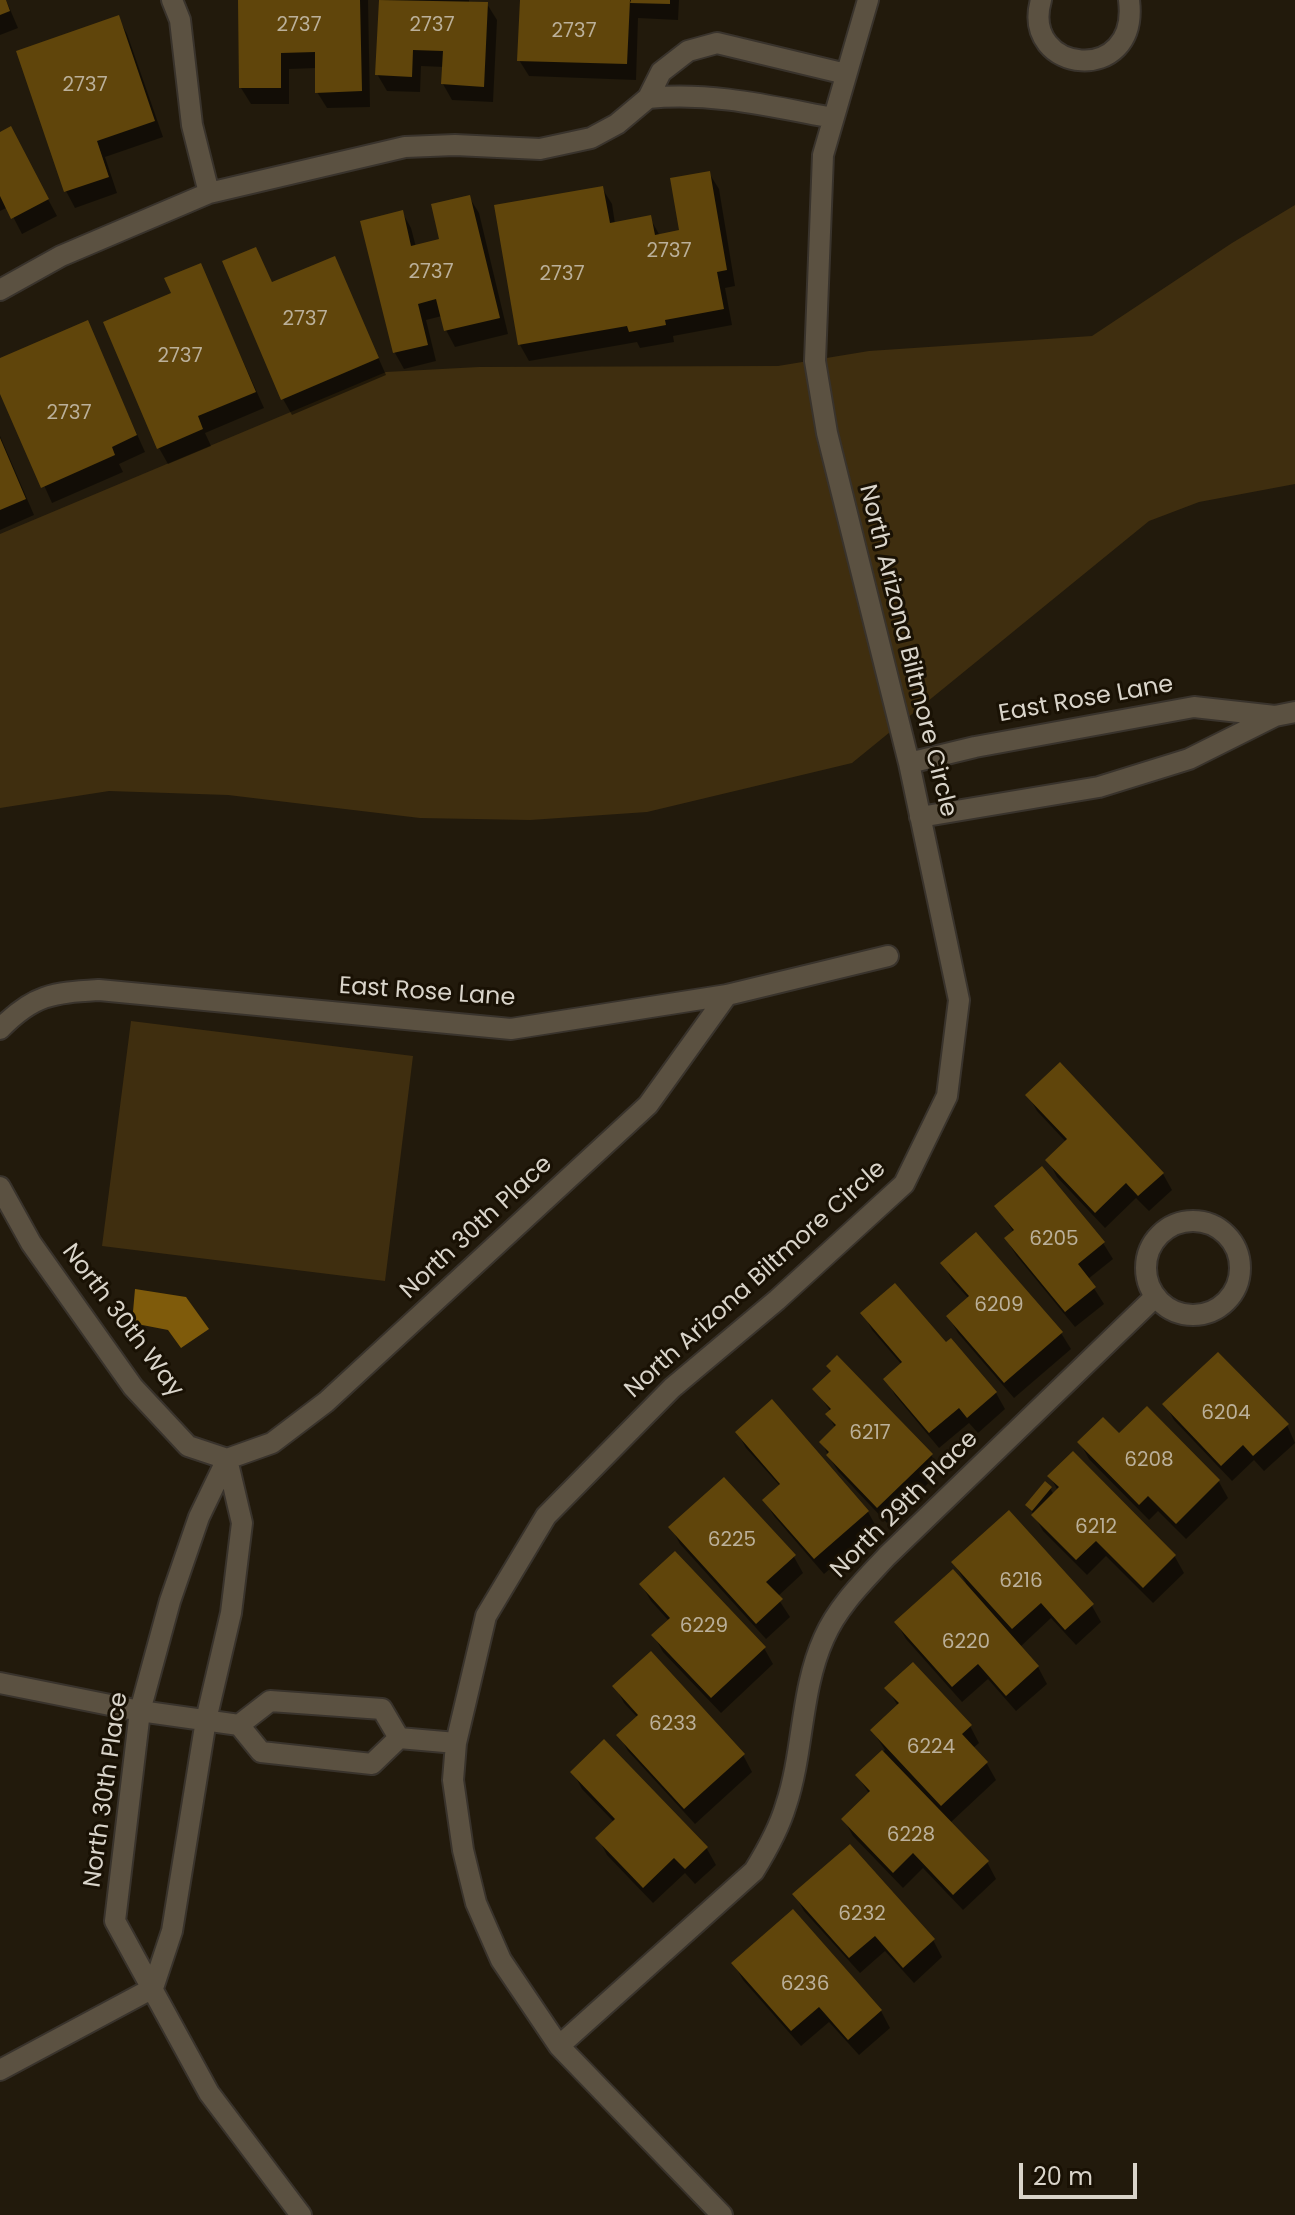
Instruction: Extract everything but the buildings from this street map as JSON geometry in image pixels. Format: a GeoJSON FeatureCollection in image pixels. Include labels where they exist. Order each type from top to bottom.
{"type":"FeatureCollection","features":[{"type":"Feature","properties":{"kind":"street"},"geometry":{"type":"LineString","coordinates":[[172,0],[180,20],[192,125],[209,193]]}},
{"type":"Feature","properties":{"kind":"street","name":"North Arizona Biltmore Circle"},"geometry":{"type":"LineString","coordinates":[[722,2215],[559,2046],[501,1960],[476,1903],[463,1850],[453,1780],[456,1743],[486,1616],[546,1516],[672,1388],[777,1300],[904,1184],[947,1096],[959,1000],[909,763],[827,433],[815,361],[823,155],[868,0]]}},
{"type":"Feature","properties":{"kind":"street"},"geometry":{"type":"LineString","coordinates":[[1041,0],[1037,15],[1044,41],[1064,59],[1091,62],[1116,51],[1130,28],[1131,0]]}},
{"type":"Feature","properties":{"kind":"street"},"geometry":{"type":"LineString","coordinates":[[0,290],[61,256],[209,193],[405,147],[455,145],[540,149],[591,138],[617,124],[648,98],[661,72],[688,51],[717,43],[846,74]]}},
{"type":"Feature","properties":{"kind":"street"},"geometry":{"type":"LineString","coordinates":[[648,98],[674,95],[723,97],[833,118]]}},
{"type":"Feature","properties":{"kind":"street","name":"East Rose Lane"},"geometry":{"type":"LineString","coordinates":[[909,763],[975,747],[1194,707],[1285,714]]}},
{"type":"Feature","properties":{"kind":"street","name":"East Rose Lane"},"geometry":{"type":"LineString","coordinates":[[920,817],[1099,787],[1189,759],[1285,714]]}},
{"type":"Feature","properties":{"kind":"street","name":"East Rose Lane"},"geometry":{"type":"LineString","coordinates":[[0,1029],[19,1009],[53,993],[99,990],[511,1029],[727,995],[888,956]]}},
{"type":"Feature","properties":{"kind":"street","name":"North 30th Place"},"geometry":{"type":"LineString","coordinates":[[301,2215],[209,2093],[115,1921],[140,1711],[174,1587],[199,1517],[227,1459],[272,1443],[326,1402],[580,1169],[648,1105],[727,995]]}},
{"type":"Feature","properties":{"kind":"street","name":"North 30th Way"},"geometry":{"type":"LineString","coordinates":[[0,1187],[31,1243],[133,1387],[188,1446],[227,1459]]}},
{"type":"Feature","properties":{"kind":"street"},"geometry":{"type":"LineString","coordinates":[[1200,1221],[1216,1226],[1228,1237],[1237,1251],[1239,1280],[1233,1294],[1222,1305],[1210,1313],[1180,1314],[1155,1297],[1145,1267],[1148,1251],[1157,1237],[1169,1227],[1200,1221]]}},
{"type":"Feature","properties":{"kind":"street","name":"North 29th Place"},"geometry":{"type":"LineString","coordinates":[[559,2046],[754,1871],[774,1838],[787,1804],[812,1668],[825,1635],[846,1601],[887,1556],[1155,1297]]}},
{"type":"Feature","properties":{"kind":"street"},"geometry":{"type":"LineString","coordinates":[[0,2070],[153,1988],[172,1931],[206,1720],[231,1613],[242,1523],[227,1459]]}},
{"type":"Feature","properties":{"kind":"street"},"geometry":{"type":"LineString","coordinates":[[0,1683],[140,1711],[239,1725],[261,1752],[372,1764],[399,1738],[456,1743]]}},
{"type":"Feature","properties":{"kind":"street"},"geometry":{"type":"LineString","coordinates":[[239,1725],[270,1701],[325,1704],[382,1709],[399,1738]]}},
{"type":"Feature","properties":{"kind":"shaded area"},"geometry":{"type":"Polygon","coordinates":[[[1295,205],[1295,484],[1199,502],[1149,521],[852,763],[647,812],[530,820],[420,818],[228,795],[109,791],[0,808],[0,534],[386,372],[479,367],[778,366],[869,351],[1092,336],[1295,205]]]}},
{"type":"Feature","properties":{"kind":"shaded area"},"geometry":{"type":"Polygon","coordinates":[[[131,1021],[413,1056],[385,1281],[102,1246],[131,1021]]]}},
{"type":"Feature","properties":{"kind":"shaded area"},"geometry":{"type":"Polygon","coordinates":[[[135,1289],[186,1297],[209,1329],[181,1348],[168,1330],[132,1323],[135,1289]]]}}]}
